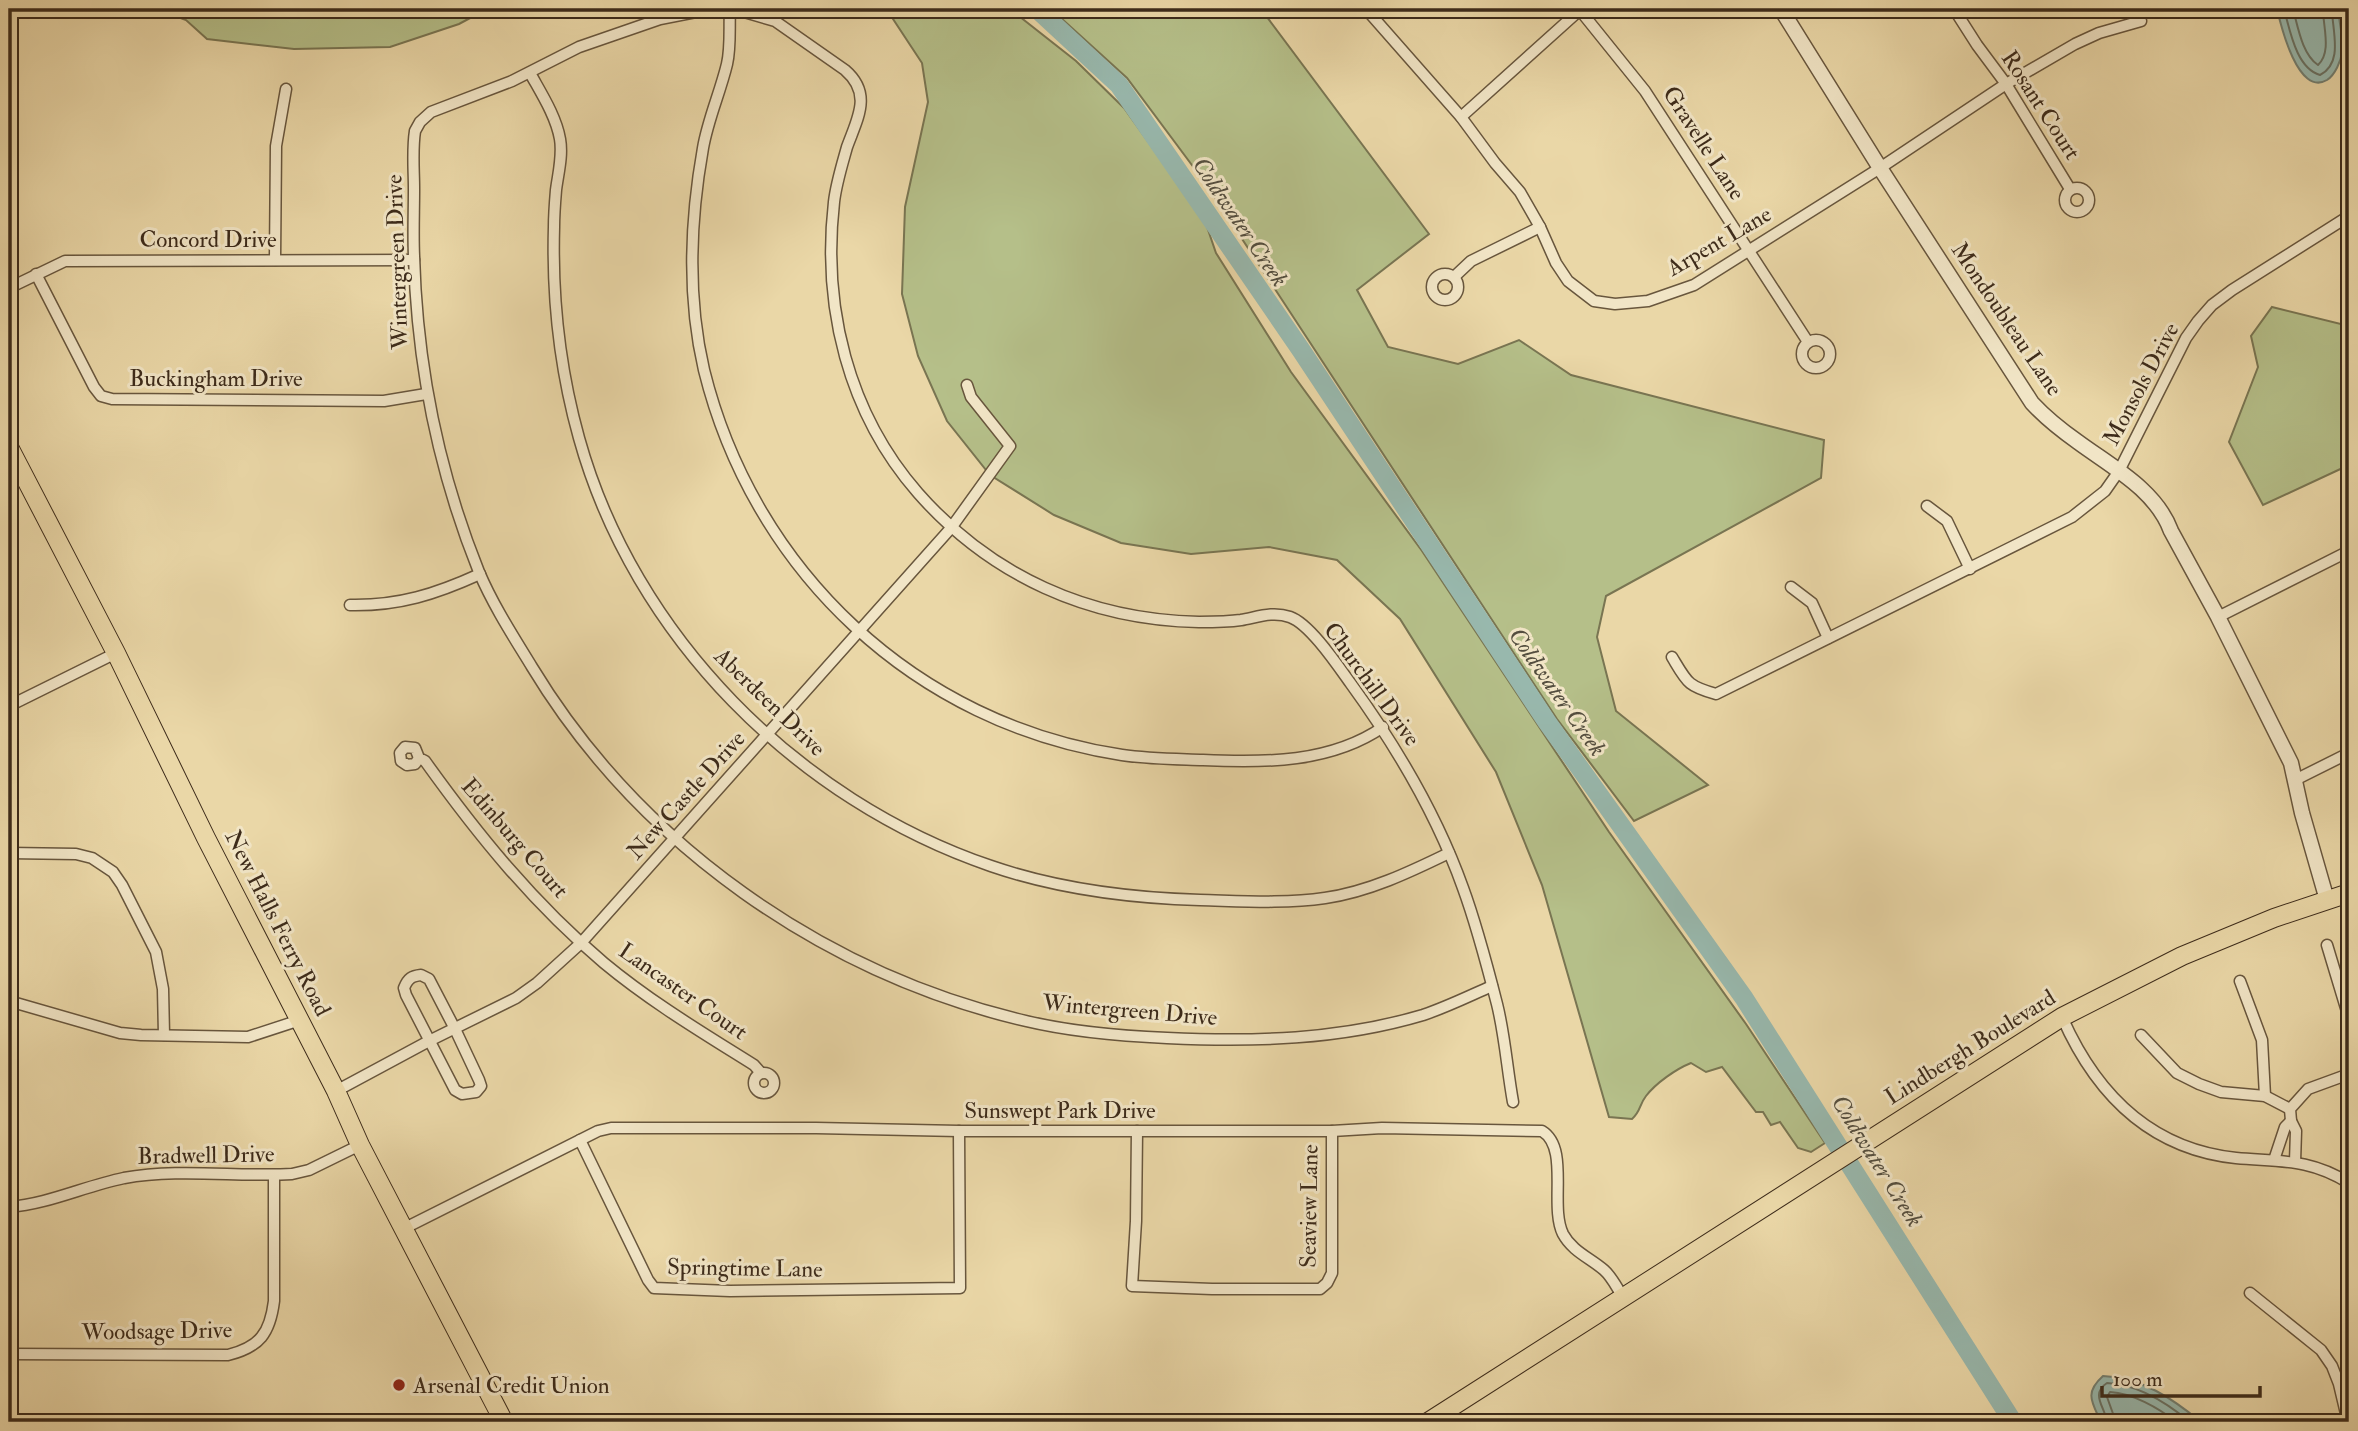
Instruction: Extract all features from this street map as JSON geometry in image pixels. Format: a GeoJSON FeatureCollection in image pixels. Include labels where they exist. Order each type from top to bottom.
{"type":"FeatureCollection","features":[{"type":"Feature","properties":{"kind":"main road","name":"New Halls Ferry Road"},"geometry":{"type":"LineString","coordinates":[[9,447],[116,653],[206,838],[336,1091],[360,1145],[503,1422]]}},
{"type":"Feature","properties":{"kind":"main road","name":"Lindbergh Boulevard"},"geometry":{"type":"LineString","coordinates":[[1427,1422],[2062,1017],[2182,956],[2274,918],[2349,893]]}},
{"type":"Feature","properties":{"kind":"street"},"geometry":{"type":"LineString","coordinates":[[530,73],[561,55],[596,40],[660,19],[711,9]]}},
{"type":"Feature","properties":{"kind":"street"},"geometry":{"type":"LineString","coordinates":[[732,9],[727,62],[705,137],[696,193],[692,237],[694,310],[704,369],[728,442],[765,518],[823,595],[857,631],[946,694],[996,718],[1058,741],[1120,755],[1223,761],[1284,760],[1347,747],[1366,739],[1383,727]]}},
{"type":"Feature","properties":{"kind":"street","name":"Churchill Drive"},"geometry":{"type":"LineString","coordinates":[[732,9],[775,21],[845,70],[854,78],[859,88],[860,112],[835,195],[831,275],[837,328],[843,352],[860,399],[890,456],[951,528],[982,552],[1034,583],[1091,607],[1167,622],[1220,622],[1273,613],[1299,621],[1329,653],[1383,727],[1449,853],[1475,924],[1498,1007],[1513,1102]]}},
{"type":"Feature","properties":{"kind":"street","name":"Arpent Lane"},"geometry":{"type":"LineString","coordinates":[[1366,9],[1461,117],[1520,192],[1568,281],[1594,301],[1615,304],[1648,301],[1694,285],[2006,85],[2075,44],[2099,33],[2141,20]]}},
{"type":"Feature","properties":{"kind":"street"},"geometry":{"type":"LineString","coordinates":[[1461,117],[1580,9]]}},
{"type":"Feature","properties":{"kind":"street","name":"Gravelle Lane"},"geometry":{"type":"LineString","coordinates":[[1580,9],[1645,91],[1808,342]]}},
{"type":"Feature","properties":{"kind":"street","name":"Mondoubleau Lane"},"geometry":{"type":"LineString","coordinates":[[1781,9],[2032,403],[2051,422],[2145,493],[2166,517],[2291,763],[2327,900]]}},
{"type":"Feature","properties":{"kind":"street","name":"Rosant Court"},"geometry":{"type":"LineString","coordinates":[[1954,9],[2006,85],[2070,189]]}},
{"type":"Feature","properties":{"kind":"street","name":"Wintergreen Drive"},"geometry":{"type":"LineString","coordinates":[[530,73],[431,111],[419,122],[414,139],[414,260],[417,327],[426,394],[448,484],[480,574],[522,652],[556,706],[620,784],[675,839],[734,887],[831,948],[930,992],[1029,1022],[1134,1036],[1209,1040],[1329,1035],[1426,1014],[1492,986]]}},
{"type":"Feature","properties":{"kind":"street","name":"Aberdeen Drive"},"geometry":{"type":"LineString","coordinates":[[530,73],[557,127],[561,143],[554,227],[555,302],[579,438],[603,506],[632,566],[662,617],[703,668],[768,735],[831,786],[925,839],[1021,876],[1086,890],[1152,899],[1327,898],[1378,883],[1449,853]]}},
{"type":"Feature","properties":{"kind":"street"},"geometry":{"type":"LineString","coordinates":[[275,260],[276,146],[286,89]]}},
{"type":"Feature","properties":{"kind":"street","name":"Monsols Drive"},"geometry":{"type":"LineString","coordinates":[[1672,657],[1687,683],[1699,690],[1716,694],[2072,517],[2105,491],[2119,471],[2186,338],[2198,321],[2232,290],[2349,216]]}},
{"type":"Feature","properties":{"kind":"street"},"geometry":{"type":"LineString","coordinates":[[1454,277],[1471,261],[1540,227]]}},
{"type":"Feature","properties":{"kind":"street","name":"Concord Drive"},"geometry":{"type":"LineString","coordinates":[[9,288],[65,261],[414,260]]}},
{"type":"Feature","properties":{"kind":"street","name":"Buckingham Drive"},"geometry":{"type":"LineString","coordinates":[[36,274],[93,387],[101,396],[112,399],[384,401],[426,394]]}},
{"type":"Feature","properties":{"kind":"street","name":"New Castle Drive"},"geometry":{"type":"LineString","coordinates":[[336,1091],[516,998],[537,983],[581,943],[768,735],[857,631],[951,528],[1010,446],[971,397],[967,385]]}},
{"type":"Feature","properties":{"kind":"street"},"geometry":{"type":"LineString","coordinates":[[1927,506],[1947,522],[1970,569]]}},
{"type":"Feature","properties":{"kind":"street"},"geometry":{"type":"LineString","coordinates":[[2218,617],[2349,551]]}},
{"type":"Feature","properties":{"kind":"street"},"geometry":{"type":"LineString","coordinates":[[350,605],[371,606],[417,599],[480,574]]}},
{"type":"Feature","properties":{"kind":"street"},"geometry":{"type":"LineString","coordinates":[[1791,587],[1812,603],[1828,638]]}},
{"type":"Feature","properties":{"kind":"street"},"geometry":{"type":"LineString","coordinates":[[9,706],[116,653]]}},
{"type":"Feature","properties":{"kind":"street"},"geometry":{"type":"LineString","coordinates":[[2295,780],[2349,753]]}},
{"type":"Feature","properties":{"kind":"street","name":"Edinburg Court"},"geometry":{"type":"LineString","coordinates":[[419,758],[425,761],[456,806],[506,868],[581,943]]}},
{"type":"Feature","properties":{"kind":"street"},"geometry":{"type":"LineString","coordinates":[[9,853],[76,854],[92,858],[113,872],[122,884],[156,952],[163,989],[164,1035]]}},
{"type":"Feature","properties":{"kind":"street","name":"Lancaster Court"},"geometry":{"type":"LineString","coordinates":[[581,943],[633,985],[754,1065],[761,1073]]}},
{"type":"Feature","properties":{"kind":"street"},"geometry":{"type":"LineString","coordinates":[[2327,945],[2349,1018]]}},
{"type":"Feature","properties":{"kind":"street"},"geometry":{"type":"LineString","coordinates":[[421,975],[429,979],[456,1029],[481,1086],[476,1092],[463,1094],[456,1090],[404,988],[412,976],[421,975]]}},
{"type":"Feature","properties":{"kind":"street"},"geometry":{"type":"LineString","coordinates":[[2240,981],[2262,1040],[2264,1096]]}},
{"type":"Feature","properties":{"kind":"street"},"geometry":{"type":"LineString","coordinates":[[9,1001],[120,1033],[248,1037],[300,1020]]}},
{"type":"Feature","properties":{"kind":"street"},"geometry":{"type":"LineString","coordinates":[[2062,1017],[2079,1051],[2104,1088],[2147,1127],[2186,1147],[2216,1155],[2295,1162],[2349,1184]]}},
{"type":"Feature","properties":{"kind":"street"},"geometry":{"type":"LineString","coordinates":[[2141,1035],[2176,1073],[2221,1092],[2264,1096],[2290,1109]]}},
{"type":"Feature","properties":{"kind":"street"},"geometry":{"type":"LineString","coordinates":[[2295,1162],[2296,1130],[2291,1121],[2290,1109],[2308,1089],[2349,1074]]}},
{"type":"Feature","properties":{"kind":"street"},"geometry":{"type":"LineString","coordinates":[[2274,1160],[2285,1127],[2291,1121]]}},
{"type":"Feature","properties":{"kind":"street","name":"Sunswept Park Drive"},"geometry":{"type":"LineString","coordinates":[[405,1228],[597,1131],[627,1127],[959,1131],[1332,1131],[1382,1128],[1542,1131],[1550,1136],[1554,1146],[1559,1181],[1557,1216],[1564,1235],[1576,1251],[1607,1273],[1623,1297]]}},
{"type":"Feature","properties":{"kind":"street","name":"Seaview Lane"},"geometry":{"type":"LineString","coordinates":[[1136,1130],[1136,1221],[1132,1286],[1212,1289],[1320,1289],[1327,1283],[1332,1273],[1332,1131]]}},
{"type":"Feature","properties":{"kind":"street","name":"Springtime Lane"},"geometry":{"type":"LineString","coordinates":[[580,1140],[654,1288],[756,1291],[960,1288],[959,1131]]}},
{"type":"Feature","properties":{"kind":"street","name":"Bradwell Drive"},"geometry":{"type":"LineString","coordinates":[[9,1207],[42,1201],[123,1178],[148,1175],[274,1175],[309,1170],[360,1145]]}},
{"type":"Feature","properties":{"kind":"street","name":"Woodsage Drive"},"geometry":{"type":"LineString","coordinates":[[9,1354],[228,1355],[254,1344],[266,1333],[274,1301],[274,1175]]}},
{"type":"Feature","properties":{"kind":"street"},"geometry":{"type":"LineString","coordinates":[[2249,1293],[2321,1350],[2332,1366],[2339,1384],[2348,1422]]}},
{"type":"Feature","properties":{"kind":"green space"},"geometry":{"type":"Polygon","coordinates":[[[156,9],[487,9],[459,24],[390,47],[294,49],[207,39],[186,20],[156,9]]]}},
{"type":"Feature","properties":{"kind":"green space"},"geometry":{"type":"Polygon","coordinates":[[[881,9],[1010,9],[1076,61],[1124,108],[1205,221],[1216,253],[1291,372],[1422,551],[1609,832],[1746,1024],[1825,1143],[1811,1152],[1798,1148],[1780,1122],[1771,1125],[1763,1112],[1756,1112],[1722,1067],[1706,1072],[1691,1063],[1655,1086],[1632,1119],[1609,1117],[1542,885],[1496,772],[1400,619],[1337,560],[1269,547],[1191,554],[1121,543],[1054,515],[990,475],[947,421],[918,356],[902,294],[905,207],[928,102],[922,63],[891,16],[881,9]]]}},
{"type":"Feature","properties":{"kind":"green space"},"geometry":{"type":"Polygon","coordinates":[[[1051,9],[1261,9],[1429,234],[1357,290],[1388,347],[1458,364],[1519,340],[1571,375],[1824,440],[1821,478],[1606,596],[1597,637],[1616,711],[1708,785],[1634,821],[1557,719],[1206,184],[1127,78],[1051,9]]]}},
{"type":"Feature","properties":{"kind":"green space"},"geometry":{"type":"Polygon","coordinates":[[[2272,307],[2349,326],[2349,465],[2263,505],[2229,442],[2258,367],[2251,336],[2272,307]]]}},
{"type":"Feature","properties":{"kind":"water"},"geometry":{"type":"Polygon","coordinates":[[[2277,9],[2338,9],[2342,52],[2337,68],[2327,80],[2317,83],[2299,69],[2287,43],[2277,9]]]}},
{"type":"Feature","properties":{"kind":"water"},"geometry":{"type":"Polygon","coordinates":[[[2103,1376],[2130,1380],[2156,1391],[2201,1422],[2101,1422],[2092,1393],[2103,1376]]]}},
{"type":"Feature","properties":{"kind":"waterway","name":"Coldwater Creek"},"geometry":{"type":"LineString","coordinates":[[1037,9],[1119,85],[1301,350],[1547,722],[1744,998],[2013,1422]]}},
{"type":"Feature","properties":{"kind":"place","name":"Arsenal Credit Union"},"geometry":{"type":"Point","coordinates":[399,1385]}}]}
